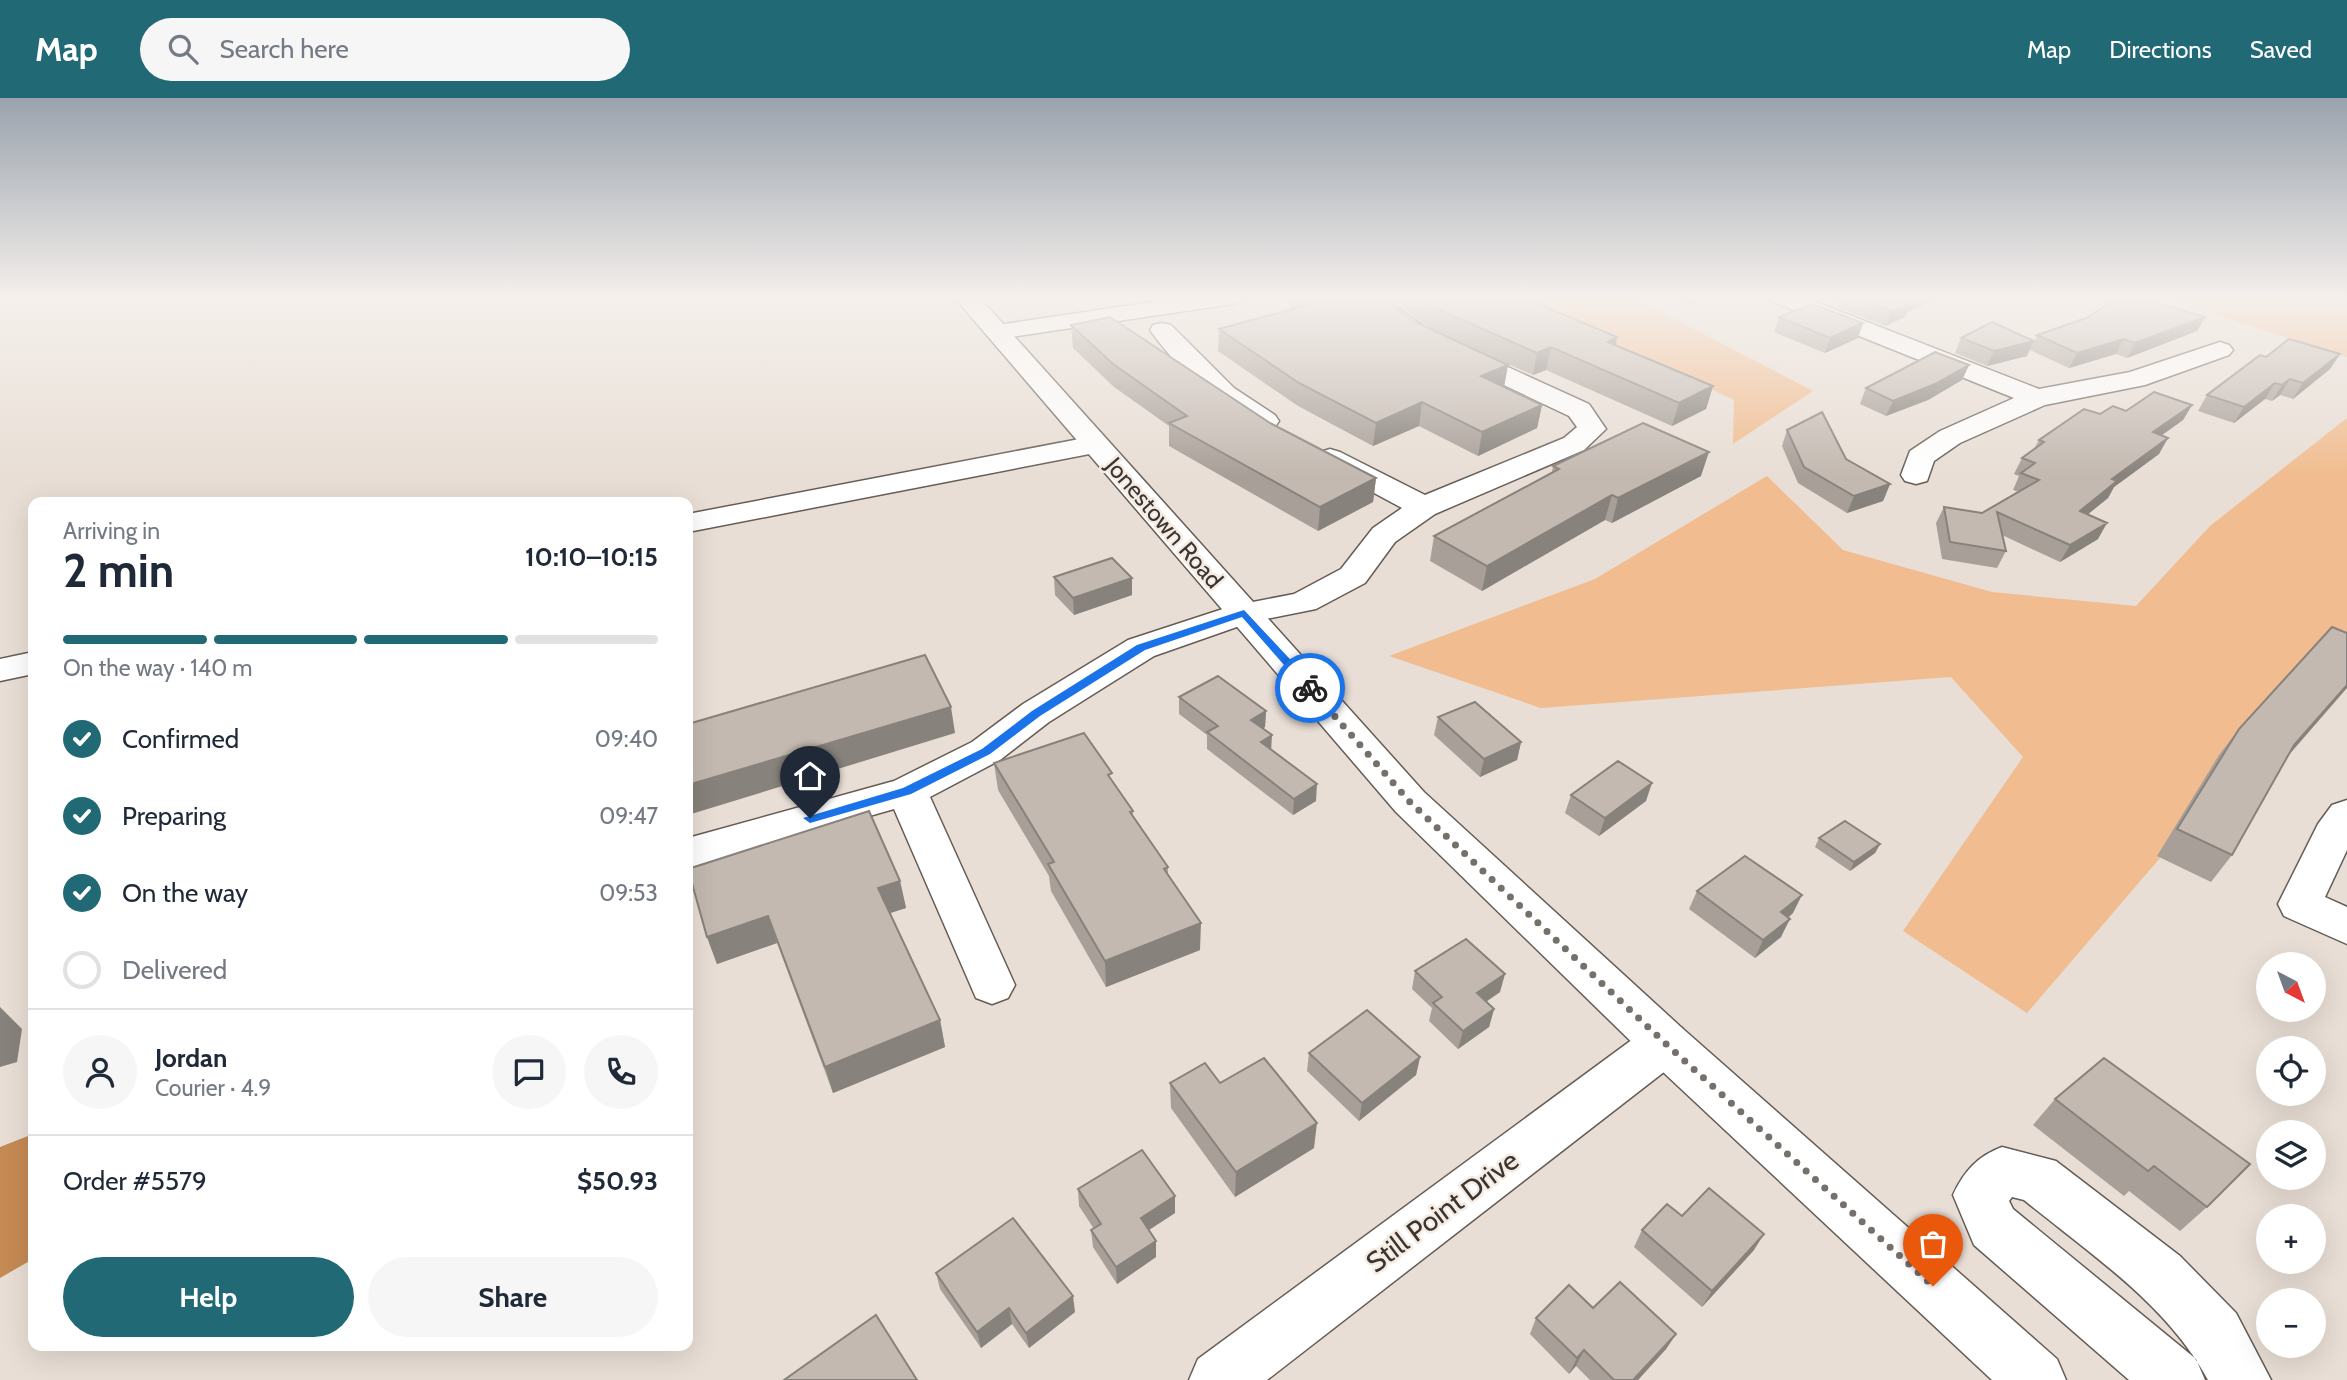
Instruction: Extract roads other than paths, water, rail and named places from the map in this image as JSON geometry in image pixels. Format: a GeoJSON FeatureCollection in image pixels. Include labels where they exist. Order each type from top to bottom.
{"type":"FeatureCollection","features":[{"type":"Feature","properties":{"kind":"street","name":"Jonestown Road"},"geometry":{"type":"LineString","coordinates":[[1019,357],[1410,802],[1665,1043],[2036,1380]]}},
{"type":"Feature","properties":{"kind":"street"},"geometry":{"type":"LineString","coordinates":[[1188,357],[1224,394],[1298,442],[1424,507]]}},
{"type":"Feature","properties":{"kind":"street"},"geometry":{"type":"LineString","coordinates":[[693,852],[907,791],[986,751],[1036,713],[1141,648],[1244,613],[1304,601],[1353,576],[1384,535],[1424,507],[1574,444],[1592,429],[1579,410],[1465,357]]}},
{"type":"Feature","properties":{"kind":"street"},"geometry":{"type":"LineString","coordinates":[[1933,357],[2037,398]]}},
{"type":"Feature","properties":{"kind":"street"},"geometry":{"type":"LineString","coordinates":[[1916,475],[1920,457],[1950,437],[2037,398],[2136,379],[2200,357]]}},
{"type":"Feature","properties":{"kind":"street"},"geometry":{"type":"LineString","coordinates":[[693,522],[1095,445]]}},
{"type":"Feature","properties":{"kind":"street"},"geometry":{"type":"LineString","coordinates":[[0,670],[28,664]]}},
{"type":"Feature","properties":{"kind":"street"},"geometry":{"type":"LineString","coordinates":[[907,791],[992,985]]}},
{"type":"Feature","properties":{"kind":"street"},"geometry":{"type":"LineString","coordinates":[[2347,815],[2333,835],[2300,904],[2347,927]]}},
{"type":"Feature","properties":{"kind":"street","name":"Still Point Drive"},"geometry":{"type":"LineString","coordinates":[[1219,1380],[1665,1043]]}},
{"type":"Feature","properties":{"kind":"street"},"geometry":{"type":"LineString","coordinates":[[2175,1380],[1993,1227],[1980,1195],[2001,1171],[2037,1178],[2160,1275],[2215,1334],[2241,1380]]}}]}
